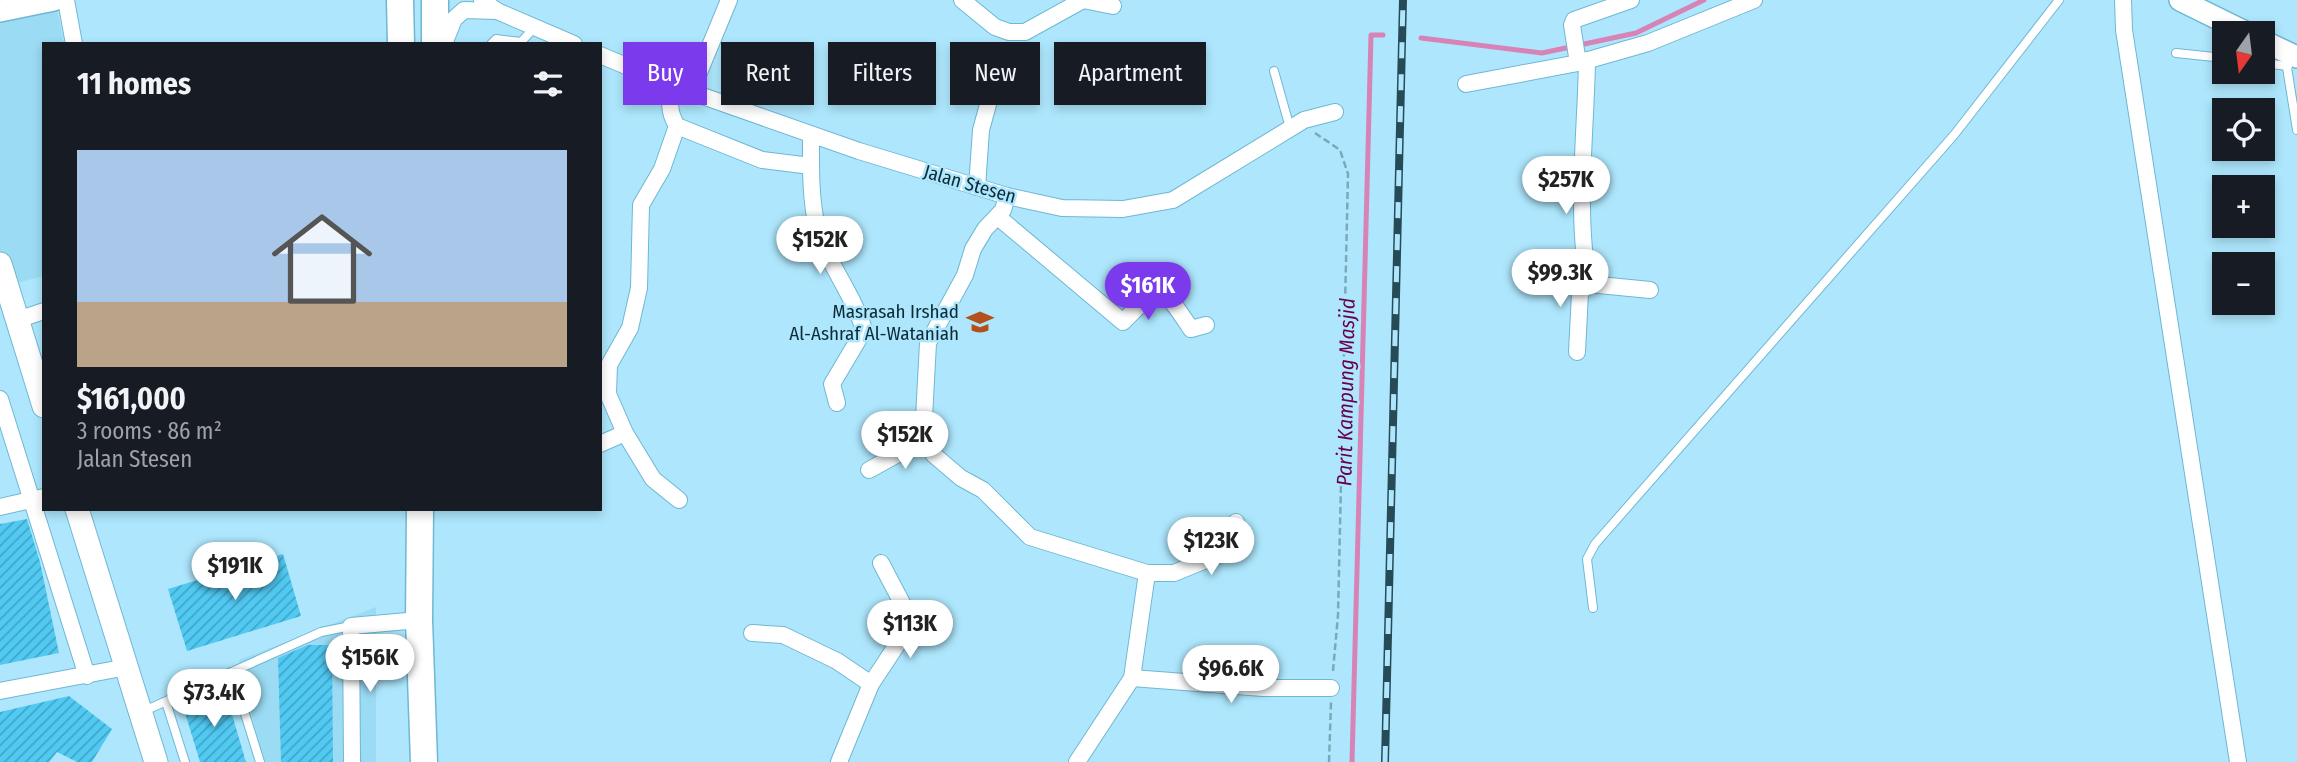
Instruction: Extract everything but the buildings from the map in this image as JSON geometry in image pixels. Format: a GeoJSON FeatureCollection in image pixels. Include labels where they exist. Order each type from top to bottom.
{"type":"FeatureCollection","features":[{"type":"Feature","properties":{"kind":"highway"},"geometry":{"type":"LineString","coordinates":[[400,0],[401,42]]}},
{"type":"Feature","properties":{"kind":"highway"},"geometry":{"type":"LineString","coordinates":[[435,0],[435,42]]}},
{"type":"Feature","properties":{"kind":"highway"},"geometry":{"type":"LineString","coordinates":[[420,511],[419,620],[424,762]]}},
{"type":"Feature","properties":{"kind":"main road"},"geometry":{"type":"LineString","coordinates":[[0,264],[4,297],[16,320],[42,400]]}},
{"type":"Feature","properties":{"kind":"main road"},"geometry":{"type":"LineString","coordinates":[[78,511],[156,762]]}},
{"type":"Feature","properties":{"kind":"street"},"geometry":{"type":"LineString","coordinates":[[0,11],[54,0]]}},
{"type":"Feature","properties":{"kind":"street"},"geometry":{"type":"LineString","coordinates":[[66,0],[74,42]]}},
{"type":"Feature","properties":{"kind":"street"},"geometry":{"type":"LineString","coordinates":[[482,0],[499,5],[535,27],[569,42]]}},
{"type":"Feature","properties":{"kind":"street"},"geometry":{"type":"LineString","coordinates":[[707,53],[729,0]]}},
{"type":"Feature","properties":{"kind":"street"},"geometry":{"type":"LineString","coordinates":[[962,0],[995,27],[1009,32],[1025,32],[1083,0],[1113,6]]}},
{"type":"Feature","properties":{"kind":"street"},"geometry":{"type":"LineString","coordinates":[[1589,284],[1585,264],[1579,52],[1574,20],[1631,0]]}},
{"type":"Feature","properties":{"kind":"street"},"geometry":{"type":"LineString","coordinates":[[1466,84],[1579,52],[1648,43],[1754,0]]}},
{"type":"Feature","properties":{"kind":"street"},"geometry":{"type":"LineString","coordinates":[[2123,0],[2123,30],[2238,762]]}},
{"type":"Feature","properties":{"kind":"street"},"geometry":{"type":"LineString","coordinates":[[2180,0],[2223,21]]}},
{"type":"Feature","properties":{"kind":"street"},"geometry":{"type":"LineString","coordinates":[[445,42],[454,19],[464,10],[499,5]]}},
{"type":"Feature","properties":{"kind":"street"},"geometry":{"type":"LineString","coordinates":[[2275,49],[2290,58]]}},
{"type":"Feature","properties":{"kind":"street","name":"Jalan Stesen"},"geometry":{"type":"LineString","coordinates":[[602,56],[623,65]]}},
{"type":"Feature","properties":{"kind":"street","name":"Jalan Stesen"},"geometry":{"type":"LineString","coordinates":[[707,98],[811,135],[977,187],[1062,208],[1123,209],[1173,200],[1297,124],[1335,112]]}},
{"type":"Feature","properties":{"kind":"street"},"geometry":{"type":"LineString","coordinates":[[669,105],[670,116],[677,126],[762,160],[811,166]]}},
{"type":"Feature","properties":{"kind":"street"},"geometry":{"type":"LineString","coordinates":[[977,187],[981,130],[988,105]]}},
{"type":"Feature","properties":{"kind":"street"},"geometry":{"type":"LineString","coordinates":[[677,126],[662,169],[641,205],[639,288],[631,328],[610,365],[608,394],[625,433],[653,480],[679,500]]}},
{"type":"Feature","properties":{"kind":"street"},"geometry":{"type":"LineString","coordinates":[[811,135],[817,229],[859,314],[864,330],[832,384],[837,403]]}},
{"type":"Feature","properties":{"kind":"street"},"geometry":{"type":"LineString","coordinates":[[1007,196],[998,217],[985,229],[973,249],[965,275],[928,343],[924,380],[925,439],[933,455],[961,478],[983,490],[1030,537],[1147,573],[1174,573],[1223,553],[1236,522]]}},
{"type":"Feature","properties":{"kind":"street"},"geometry":{"type":"LineString","coordinates":[[998,217],[1123,322],[1150,295],[1161,291],[1168,294],[1191,329],[1206,325]]}},
{"type":"Feature","properties":{"kind":"street"},"geometry":{"type":"LineString","coordinates":[[1589,284],[1650,290]]}},
{"type":"Feature","properties":{"kind":"street"},"geometry":{"type":"LineString","coordinates":[[1577,352],[1580,293],[1589,284]]}},
{"type":"Feature","properties":{"kind":"street"},"geometry":{"type":"LineString","coordinates":[[16,320],[42,312]]}},
{"type":"Feature","properties":{"kind":"street"},"geometry":{"type":"LineString","coordinates":[[0,399],[38,498],[87,676]]}},
{"type":"Feature","properties":{"kind":"street"},"geometry":{"type":"LineString","coordinates":[[602,443],[625,433]]}},
{"type":"Feature","properties":{"kind":"street"},"geometry":{"type":"LineString","coordinates":[[869,470],[925,439]]}},
{"type":"Feature","properties":{"kind":"street"},"geometry":{"type":"LineString","coordinates":[[0,506],[38,498]]}},
{"type":"Feature","properties":{"kind":"street"},"geometry":{"type":"LineString","coordinates":[[839,762],[871,684],[912,622],[881,563]]}},
{"type":"Feature","properties":{"kind":"street"},"geometry":{"type":"LineString","coordinates":[[1077,762],[1132,678],[1147,573]]}},
{"type":"Feature","properties":{"kind":"street"},"geometry":{"type":"LineString","coordinates":[[352,762],[351,626],[419,620]]}},
{"type":"Feature","properties":{"kind":"street"},"geometry":{"type":"LineString","coordinates":[[752,633],[783,635],[837,661],[871,684]]}},
{"type":"Feature","properties":{"kind":"street"},"geometry":{"type":"LineString","coordinates":[[0,691],[127,667]]}},
{"type":"Feature","properties":{"kind":"street"},"geometry":{"type":"LineString","coordinates":[[1132,678],[1263,688],[1331,688]]}},
{"type":"Feature","properties":{"kind":"lane"},"geometry":{"type":"LineString","coordinates":[[1593,608],[1587,559],[1594,544],[1954,135],[2059,0]]}},
{"type":"Feature","properties":{"kind":"lane"},"geometry":{"type":"LineString","coordinates":[[493,42],[496,39],[521,42],[535,27]]}},
{"type":"Feature","properties":{"kind":"lane"},"geometry":{"type":"LineString","coordinates":[[2176,53],[2212,57]]}},
{"type":"Feature","properties":{"kind":"lane"},"geometry":{"type":"LineString","coordinates":[[2290,58],[2297,130]]}},
{"type":"Feature","properties":{"kind":"lane"},"geometry":{"type":"LineString","coordinates":[[1273,71],[1297,124]]}},
{"type":"Feature","properties":{"kind":"lane"},"geometry":{"type":"LineString","coordinates":[[142,712],[321,632],[351,626]]}},
{"type":"Feature","properties":{"kind":"lane"},"geometry":{"type":"LineString","coordinates":[[232,672],[260,762]]}},
{"type":"Feature","properties":{"kind":"lane"},"geometry":{"type":"LineString","coordinates":[[166,702],[185,762]]}},
{"type":"Feature","properties":{"kind":"path"},"geometry":{"type":"LineString","coordinates":[[1297,124],[1316,133],[1340,150],[1348,174],[1338,615],[1331,688],[1329,762]]}},
{"type":"Feature","properties":{"kind":"shaded area"},"geometry":{"type":"Polygon","coordinates":[[[57,8],[64,42],[42,42],[42,276],[0,287],[0,19],[57,8]]]}},
{"type":"Feature","properties":{"kind":"shaded area"},"geometry":{"type":"Polygon","coordinates":[[[376,607],[376,762],[263,762],[239,660],[376,607]]]}},
{"type":"Feature","properties":{"kind":"waterway","name":"Parit Kampung Masjid"},"geometry":{"type":"LineString","coordinates":[[1421,38],[1542,53],[1636,33],[1704,0]]}},
{"type":"Feature","properties":{"kind":"waterway","name":"Parit Kampung Masjid"},"geometry":{"type":"LineString","coordinates":[[1352,762],[1371,35],[1383,35]]}},
{"type":"Feature","properties":{"kind":"railway"},"geometry":{"type":"LineString","coordinates":[[1385,762],[1403,0]]}},
{"type":"Feature","properties":{"kind":"place","name":"Masrasah Irshad Al-Ashraf Al-Wataniah"},"geometry":{"type":"Point","coordinates":[980,322]}}]}
